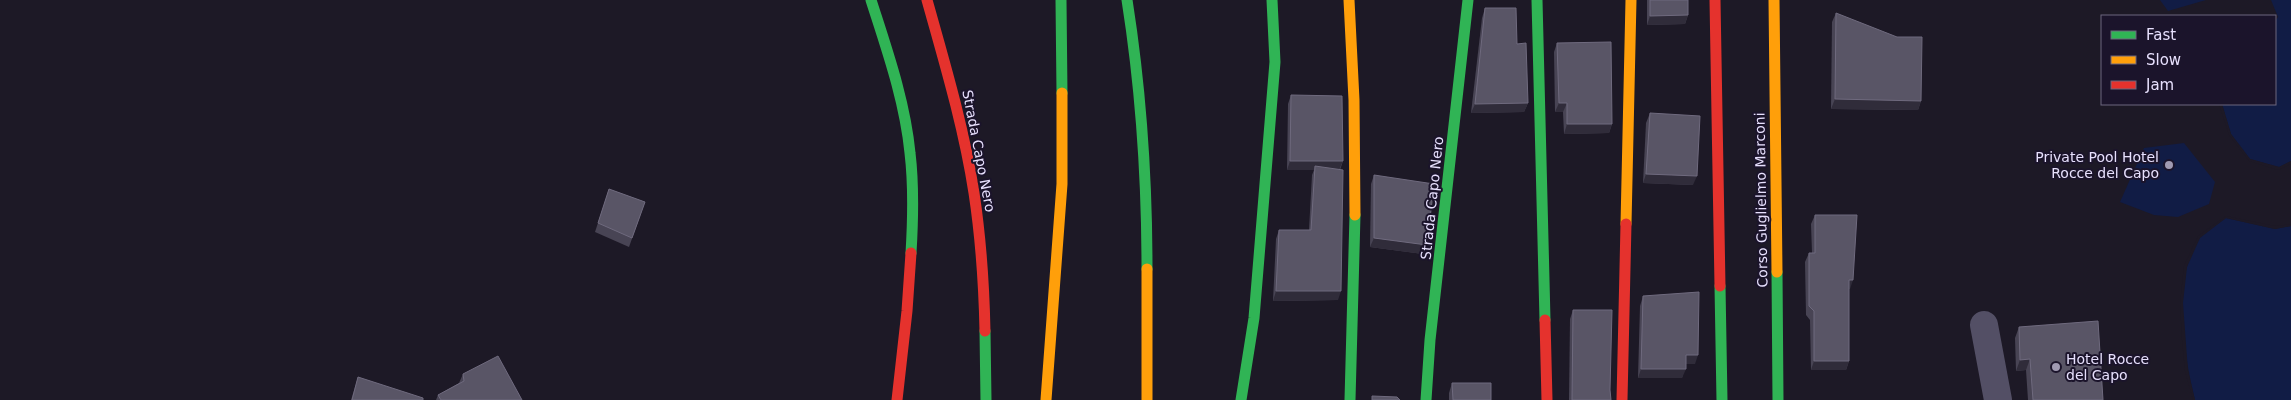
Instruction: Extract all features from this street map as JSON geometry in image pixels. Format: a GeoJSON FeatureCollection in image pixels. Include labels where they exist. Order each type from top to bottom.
{"type":"FeatureCollection","features":[{"type":"Feature","properties":{"kind":"street"},"geometry":{"type":"LineString","coordinates":[[871,0],[892,67],[909,144],[912,192],[911,261],[908,316],[897,400]]}},
{"type":"Feature","properties":{"kind":"street","name":"Strada Capo Nero"},"geometry":{"type":"LineString","coordinates":[[927,0],[950,83],[971,173],[978,222],[984,300],[986,400]]}},
{"type":"Feature","properties":{"kind":"street"},"geometry":{"type":"LineString","coordinates":[[1046,400],[1062,184],[1061,0]]}},
{"type":"Feature","properties":{"kind":"street"},"geometry":{"type":"LineString","coordinates":[[1127,0],[1144,133],[1147,400]]}},
{"type":"Feature","properties":{"kind":"street"},"geometry":{"type":"LineString","coordinates":[[1241,400],[1254,318],[1275,62],[1272,0]]}},
{"type":"Feature","properties":{"kind":"street"},"geometry":{"type":"LineString","coordinates":[[1349,0],[1353,52],[1354,271],[1350,400]]}},
{"type":"Feature","properties":{"kind":"street","name":"Strada Capo Nero"},"geometry":{"type":"LineString","coordinates":[[1426,400],[1430,340],[1468,0]]}},
{"type":"Feature","properties":{"kind":"street"},"geometry":{"type":"LineString","coordinates":[[1537,0],[1547,400]]}},
{"type":"Feature","properties":{"kind":"street"},"geometry":{"type":"LineString","coordinates":[[1622,400],[1631,0]]}},
{"type":"Feature","properties":{"kind":"street"},"geometry":{"type":"LineString","coordinates":[[1714,0],[1722,400]]}},
{"type":"Feature","properties":{"kind":"street","name":"Corso Guglielmo Marconi"},"geometry":{"type":"LineString","coordinates":[[1774,0],[1778,400]]}},
{"type":"Feature","properties":{"kind":"street"},"geometry":{"type":"LineString","coordinates":[[1984,325],[1998,400]]}},
{"type":"Feature","properties":{"kind":"water"},"geometry":{"type":"Polygon","coordinates":[[[2160,0],[2206,0],[2168,11],[2160,0]]]}},
{"type":"Feature","properties":{"kind":"water"},"geometry":{"type":"Polygon","coordinates":[[[2271,0],[2291,0],[2291,161],[2279,167],[2250,159],[2231,134],[2222,105],[2276,105],[2276,20],[2278,17],[2271,0]]]}},
{"type":"Feature","properties":{"kind":"water","name":"Private Pool Hotel Rocce del Capo"},"geometry":{"type":"Polygon","coordinates":[[[2184,143],[2215,182],[2209,204],[2178,217],[2154,215],[2120,202],[2144,148],[2184,143]]]}},
{"type":"Feature","properties":{"kind":"water"},"geometry":{"type":"Polygon","coordinates":[[[2226,218],[2275,229],[2291,226],[2291,400],[2195,400],[2187,361],[2182,318],[2185,276],[2190,256],[2201,236],[2226,218]]]}},
{"type":"Feature","properties":{"kind":"pier"},"geometry":{"type":"Polygon","coordinates":[[[2219,105],[2222,105],[2231,134],[2250,159],[2279,167],[2291,161],[2291,164],[2278,170],[2249,161],[2229,135],[2219,105]]]}},
{"type":"Feature","properties":{"kind":"pier"},"geometry":{"type":"Polygon","coordinates":[[[2226,216],[2275,226],[2291,224],[2291,226],[2275,229],[2226,218],[2200,238],[2187,267],[2183,303],[2188,371],[2195,400],[2193,400],[2185,371],[2182,340],[2180,303],[2184,266],[2198,236],[2226,216]]]}},
{"type":"Feature","properties":{"kind":"building"},"geometry":{"type":"Polygon","coordinates":[[[1650,0],[1688,0],[1688,15],[1650,16],[1650,0]]]}},
{"type":"Feature","properties":{"kind":"building"},"geometry":{"type":"Polygon","coordinates":[[[1485,8],[1516,8],[1517,44],[1526,43],[1528,103],[1475,104],[1485,8]]]}},
{"type":"Feature","properties":{"kind":"building"},"geometry":{"type":"Polygon","coordinates":[[[1836,13],[1897,37],[1922,37],[1921,101],[1835,99],[1836,13]]]}},
{"type":"Feature","properties":{"kind":"building"},"geometry":{"type":"Polygon","coordinates":[[[1611,42],[1612,124],[1567,124],[1567,103],[1559,103],[1557,43],[1611,42]]]}},
{"type":"Feature","properties":{"kind":"building"},"geometry":{"type":"Polygon","coordinates":[[[1291,95],[1342,96],[1343,161],[1290,161],[1291,95]]]}},
{"type":"Feature","properties":{"kind":"building"},"geometry":{"type":"Polygon","coordinates":[[[1650,113],[1700,116],[1697,176],[1646,174],[1650,113]]]}},
{"type":"Feature","properties":{"kind":"building"},"geometry":{"type":"Polygon","coordinates":[[[1315,166],[1343,170],[1341,291],[1276,291],[1279,230],[1311,230],[1315,166]]]}},
{"type":"Feature","properties":{"kind":"building"},"geometry":{"type":"Polygon","coordinates":[[[1374,175],[1434,184],[1427,245],[1374,238],[1374,175]]]}},
{"type":"Feature","properties":{"kind":"building"},"geometry":{"type":"Polygon","coordinates":[[[609,189],[645,202],[632,238],[598,223],[609,189]]]}},
{"type":"Feature","properties":{"kind":"building"},"geometry":{"type":"Polygon","coordinates":[[[1815,215],[1857,215],[1853,280],[1849,280],[1849,361],[1814,361],[1814,311],[1809,306],[1809,253],[1815,253],[1815,215]]]}},
{"type":"Feature","properties":{"kind":"building"},"geometry":{"type":"Polygon","coordinates":[[[1699,292],[1698,355],[1686,355],[1686,369],[1641,369],[1643,296],[1699,292]]]}},
{"type":"Feature","properties":{"kind":"building"},"geometry":{"type":"Polygon","coordinates":[[[1573,310],[1612,310],[1611,400],[1572,400],[1573,310]]]}},
{"type":"Feature","properties":{"kind":"building","name":"Hotel Rocce del Capo"},"geometry":{"type":"Polygon","coordinates":[[[2098,321],[2103,400],[2033,400],[2030,359],[2020,360],[2019,327],[2098,321]]]}},
{"type":"Feature","properties":{"kind":"building"},"geometry":{"type":"Polygon","coordinates":[[[498,356],[522,400],[441,400],[438,395],[464,381],[463,374],[498,356]]]}},
{"type":"Feature","properties":{"kind":"building"},"geometry":{"type":"Polygon","coordinates":[[[358,377],[423,398],[423,400],[352,400],[358,377]]]}},
{"type":"Feature","properties":{"kind":"building"},"geometry":{"type":"Polygon","coordinates":[[[1452,383],[1491,383],[1491,400],[1453,400],[1452,383]]]}},
{"type":"Feature","properties":{"kind":"building"},"geometry":{"type":"Polygon","coordinates":[[[1372,396],[1397,397],[1400,400],[1372,400],[1372,396]]]}},
{"type":"Feature","properties":{"kind":"traffic: fast"},"geometry":{"type":"LineString","coordinates":[[871,0],[895,76],[908,134],[913,190],[911,253]]}},
{"type":"Feature","properties":{"kind":"traffic: fast"},"geometry":{"type":"LineString","coordinates":[[1061,0],[1062,93]]}},
{"type":"Feature","properties":{"kind":"traffic: fast"},"geometry":{"type":"LineString","coordinates":[[1127,0],[1142,134],[1146,201],[1147,269]]}},
{"type":"Feature","properties":{"kind":"traffic: fast"},"geometry":{"type":"LineString","coordinates":[[1241,400],[1254,318],[1275,62],[1272,0]]}},
{"type":"Feature","properties":{"kind":"traffic: fast"},"geometry":{"type":"LineString","coordinates":[[1426,400],[1430,340],[1468,0]]}},
{"type":"Feature","properties":{"kind":"traffic: fast"},"geometry":{"type":"LineString","coordinates":[[1537,0],[1545,320]]}},
{"type":"Feature","properties":{"kind":"traffic: fast"},"geometry":{"type":"LineString","coordinates":[[1350,400],[1355,215]]}},
{"type":"Feature","properties":{"kind":"traffic: fast"},"geometry":{"type":"LineString","coordinates":[[1777,272],[1778,400]]}},
{"type":"Feature","properties":{"kind":"traffic: fast"},"geometry":{"type":"LineString","coordinates":[[1720,286],[1722,400]]}},
{"type":"Feature","properties":{"kind":"traffic: fast"},"geometry":{"type":"LineString","coordinates":[[985,331],[986,400]]}},
{"type":"Feature","properties":{"kind":"traffic: slow"},"geometry":{"type":"LineString","coordinates":[[1349,0],[1354,100],[1355,215]]}},
{"type":"Feature","properties":{"kind":"traffic: slow"},"geometry":{"type":"LineString","coordinates":[[1626,224],[1631,0]]}},
{"type":"Feature","properties":{"kind":"traffic: slow"},"geometry":{"type":"LineString","coordinates":[[1774,0],[1777,272]]}},
{"type":"Feature","properties":{"kind":"traffic: slow"},"geometry":{"type":"LineString","coordinates":[[1046,400],[1062,184],[1062,93]]}},
{"type":"Feature","properties":{"kind":"traffic: slow"},"geometry":{"type":"LineString","coordinates":[[1147,269],[1147,400]]}},
{"type":"Feature","properties":{"kind":"traffic: jam"},"geometry":{"type":"LineString","coordinates":[[927,0],[954,96],[970,169],[980,245],[985,331]]}},
{"type":"Feature","properties":{"kind":"traffic: jam"},"geometry":{"type":"LineString","coordinates":[[1715,0],[1720,286]]}},
{"type":"Feature","properties":{"kind":"traffic: jam"},"geometry":{"type":"LineString","coordinates":[[1622,400],[1626,224]]}},
{"type":"Feature","properties":{"kind":"traffic: jam"},"geometry":{"type":"LineString","coordinates":[[897,400],[907,311],[911,253]]}},
{"type":"Feature","properties":{"kind":"traffic: jam"},"geometry":{"type":"LineString","coordinates":[[1545,320],[1547,400]]}},
{"type":"Feature","properties":{"kind":"place","name":"Private Pool Hotel Rocce del Capo"},"geometry":{"type":"Point","coordinates":[2169,165]}},
{"type":"Feature","properties":{"kind":"place","name":"Hotel Rocce del Capo"},"geometry":{"type":"Point","coordinates":[2056,367]}}]}
